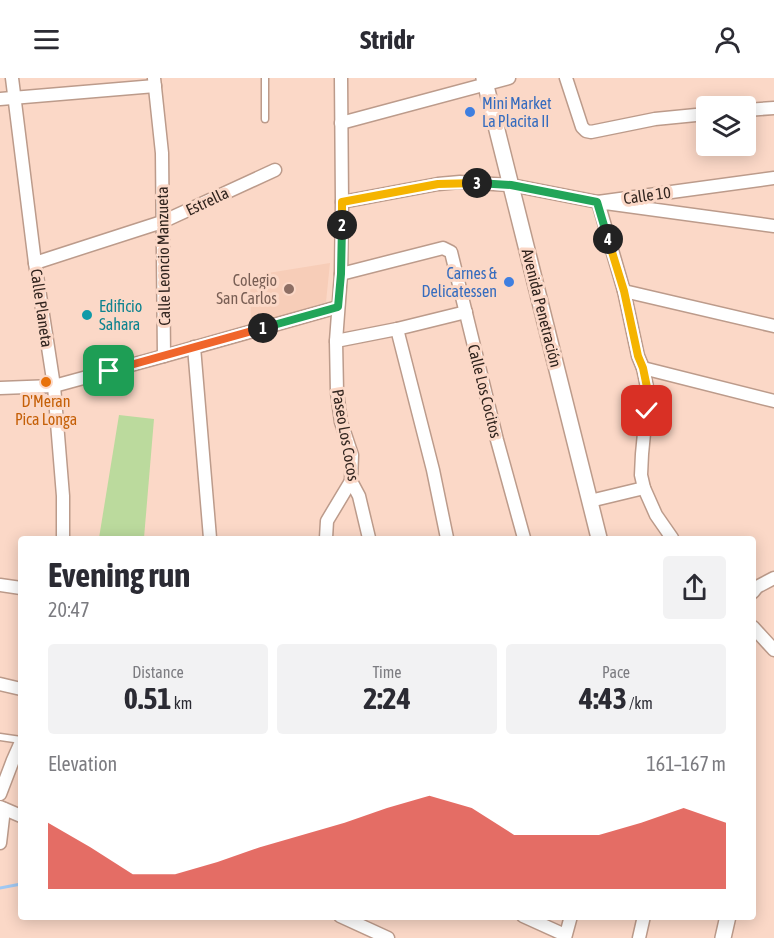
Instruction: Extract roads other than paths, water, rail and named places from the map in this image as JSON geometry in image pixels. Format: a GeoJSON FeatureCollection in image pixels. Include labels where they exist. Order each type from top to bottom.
{"type":"FeatureCollection","features":[{"type":"Feature","properties":{"kind":"street","name":"Calle Planeta"},"geometry":{"type":"LineString","coordinates":[[12,78],[35,263],[54,386],[63,496],[63,536]]}},
{"type":"Feature","properties":{"kind":"street","name":"Paseo Los Cocos"},"geometry":{"type":"LineString","coordinates":[[341,78],[342,202],[341,274],[336,341],[337,392],[341,422],[352,454],[351,481],[359,496],[369,536]]}},
{"type":"Feature","properties":{"kind":"street"},"geometry":{"type":"LineString","coordinates":[[341,123],[485,81],[509,78]]}},
{"type":"Feature","properties":{"kind":"street"},"geometry":{"type":"LineString","coordinates":[[566,78],[582,128],[586,131],[591,132],[655,119],[696,115]]}},
{"type":"Feature","properties":{"kind":"street","name":"Avenida Penetración"},"geometry":{"type":"LineString","coordinates":[[485,81],[599,536]]}},
{"type":"Feature","properties":{"kind":"street"},"geometry":{"type":"LineString","coordinates":[[0,99],[154,82]]}},
{"type":"Feature","properties":{"kind":"street","name":"Calle Leoncio Manzueta"},"geometry":{"type":"LineString","coordinates":[[154,82],[162,153],[164,356]]}},
{"type":"Feature","properties":{"kind":"street"},"geometry":{"type":"LineString","coordinates":[[756,109],[774,108]]}},
{"type":"Feature","properties":{"kind":"street","name":"Estrella"},"geometry":{"type":"LineString","coordinates":[[35,263],[162,222],[275,170]]}},
{"type":"Feature","properties":{"kind":"street","name":"Calle 10"},"geometry":{"type":"LineString","coordinates":[[342,202],[460,182],[511,185],[597,202],[774,178]]}},
{"type":"Feature","properties":{"kind":"street"},"geometry":{"type":"LineString","coordinates":[[671,536],[656,515],[641,475],[648,392],[624,291],[597,202],[774,226]]}},
{"type":"Feature","properties":{"kind":"street","name":"Calle Los Cocitos"},"geometry":{"type":"LineString","coordinates":[[341,274],[443,249],[451,252],[497,441],[523,536]]}},
{"type":"Feature","properties":{"kind":"street"},"geometry":{"type":"LineString","coordinates":[[624,291],[774,326]]}},
{"type":"Feature","properties":{"kind":"street"},"geometry":{"type":"LineString","coordinates":[[0,388],[54,386],[338,307]]}},
{"type":"Feature","properties":{"kind":"street"},"geometry":{"type":"LineString","coordinates":[[336,341],[466,312]]}},
{"type":"Feature","properties":{"kind":"street"},"geometry":{"type":"LineString","coordinates":[[397,329],[433,471],[447,536]]}},
{"type":"Feature","properties":{"kind":"street"},"geometry":{"type":"LineString","coordinates":[[194,347],[210,536]]}},
{"type":"Feature","properties":{"kind":"street"},"geometry":{"type":"LineString","coordinates":[[643,368],[774,401]]}},
{"type":"Feature","properties":{"kind":"street"},"geometry":{"type":"LineString","coordinates":[[326,536],[327,521],[351,481]]}},
{"type":"Feature","properties":{"kind":"street"},"geometry":{"type":"LineString","coordinates":[[590,501],[644,488]]}},
{"type":"Feature","properties":{"kind":"street"},"geometry":{"type":"LineString","coordinates":[[756,588],[774,578]]}},
{"type":"Feature","properties":{"kind":"street"},"geometry":{"type":"LineString","coordinates":[[0,585],[18,588]]}},
{"type":"Feature","properties":{"kind":"street"},"geometry":{"type":"LineString","coordinates":[[756,630],[774,650]]}},
{"type":"Feature","properties":{"kind":"street"},"geometry":{"type":"LineString","coordinates":[[0,684],[18,687]]}},
{"type":"Feature","properties":{"kind":"street"},"geometry":{"type":"LineString","coordinates":[[0,794],[18,748]]}},
{"type":"Feature","properties":{"kind":"street"},"geometry":{"type":"LineString","coordinates":[[0,843],[2,808],[18,815]]}},
{"type":"Feature","properties":{"kind":"street"},"geometry":{"type":"LineString","coordinates":[[349,920],[388,938]]}},
{"type":"Feature","properties":{"kind":"street"},"geometry":{"type":"LineString","coordinates":[[531,920],[565,936],[570,920]]}},
{"type":"Feature","properties":{"kind":"street"},"geometry":{"type":"LineString","coordinates":[[639,938],[643,920]]}},
{"type":"Feature","properties":{"kind":"street"},"geometry":{"type":"LineString","coordinates":[[723,938],[727,920]]}},
{"type":"Feature","properties":{"kind":"lane"},"geometry":{"type":"LineString","coordinates":[[265,78],[265,118]]}},
{"type":"Feature","properties":{"kind":"lane"},"geometry":{"type":"LineString","coordinates":[[0,737],[18,740]]}},
{"type":"Feature","properties":{"kind":"waterway"},"geometry":{"type":"LineString","coordinates":[[0,888],[18,885]]}},
{"type":"Feature","properties":{"kind":"place","name":"Mini Market La Placita II"},"geometry":{"type":"Point","coordinates":[470,112]}},
{"type":"Feature","properties":{"kind":"place","name":"Carnes & Delicatessen"},"geometry":{"type":"Point","coordinates":[509,282]}},
{"type":"Feature","properties":{"kind":"place","name":"Colegio San Carlos"},"geometry":{"type":"Point","coordinates":[289,289]}},
{"type":"Feature","properties":{"kind":"place","name":"Edificio Sahara"},"geometry":{"type":"Point","coordinates":[87,315]}},
{"type":"Feature","properties":{"kind":"place","name":"D'Meran Pica Longa"},"geometry":{"type":"Point","coordinates":[46,382]}}]}
